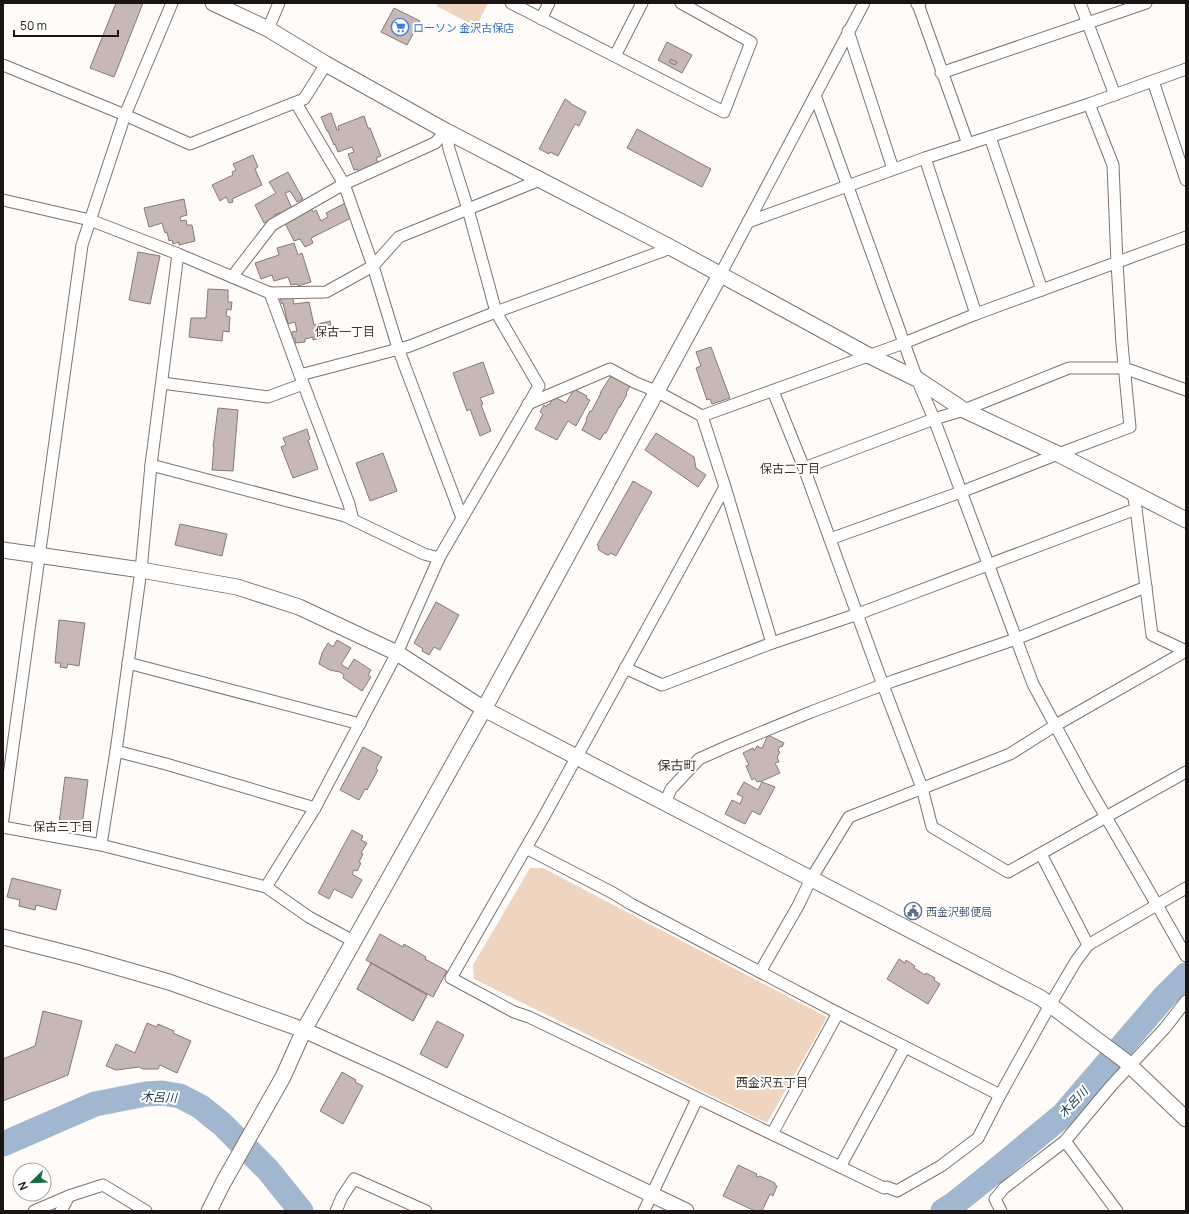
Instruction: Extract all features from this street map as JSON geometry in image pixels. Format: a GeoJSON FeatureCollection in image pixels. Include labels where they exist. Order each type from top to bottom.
{"type":"FeatureCollection","features":[{"type":"Feature","properties":{"kind":"street"},"geometry":{"type":"LineString","coordinates":[[3,819],[38,555],[82,245],[125,115],[172,3]]}},
{"type":"Feature","properties":{"kind":"street"},"geometry":{"type":"LineString","coordinates":[[213,3],[268,29],[326,64],[446,131],[720,274],[868,355],[917,379],[964,410],[1058,454],[1186,520]]}},
{"type":"Feature","properties":{"kind":"street"},"geometry":{"type":"LineString","coordinates":[[268,29],[279,3]]}},
{"type":"Feature","properties":{"kind":"street"},"geometry":{"type":"LineString","coordinates":[[511,3],[724,112],[751,42],[681,3]]}},
{"type":"Feature","properties":{"kind":"street"},"geometry":{"type":"LineString","coordinates":[[541,19],[549,3]]}},
{"type":"Feature","properties":{"kind":"street"},"geometry":{"type":"LineString","coordinates":[[615,56],[642,3]]}},
{"type":"Feature","properties":{"kind":"street"},"geometry":{"type":"LineString","coordinates":[[209,1211],[223,1183],[283,1077],[304,1030],[484,709],[748,222],[864,3]]}},
{"type":"Feature","properties":{"kind":"street"},"geometry":{"type":"LineString","coordinates":[[918,3],[941,73],[968,144]]}},
{"type":"Feature","properties":{"kind":"street"},"geometry":{"type":"LineString","coordinates":[[1080,3],[1115,95]]}},
{"type":"Feature","properties":{"kind":"street"},"geometry":{"type":"LineString","coordinates":[[941,73],[1146,3]]}},
{"type":"Feature","properties":{"kind":"street"},"geometry":{"type":"LineString","coordinates":[[848,31],[893,169]]}},
{"type":"Feature","properties":{"kind":"street"},"geometry":{"type":"LineString","coordinates":[[3,65],[125,115],[190,144],[304,99],[326,64]]}},
{"type":"Feature","properties":{"kind":"street"},"geometry":{"type":"LineString","coordinates":[[748,222],[893,169],[1089,104],[1186,69]]}},
{"type":"Feature","properties":{"kind":"street"},"geometry":{"type":"LineString","coordinates":[[1153,82],[1186,180]]}},
{"type":"Feature","properties":{"kind":"street"},"geometry":{"type":"LineString","coordinates":[[815,95],[917,379],[934,418],[1033,684],[1106,817],[1158,904],[1185,955]]}},
{"type":"Feature","properties":{"kind":"street"},"geometry":{"type":"LineString","coordinates":[[296,103],[344,184],[373,266],[398,348],[462,518]]}},
{"type":"Feature","properties":{"kind":"street"},"geometry":{"type":"LineString","coordinates":[[830,539],[961,492],[1130,427],[1116,263],[1113,165],[1089,104]]}},
{"type":"Feature","properties":{"kind":"street"},"geometry":{"type":"LineString","coordinates":[[232,277],[272,225],[344,184],[435,143],[446,131]]}},
{"type":"Feature","properties":{"kind":"street"},"geometry":{"type":"LineString","coordinates":[[266,887],[315,808],[397,654],[439,558],[539,386],[496,312],[468,209],[448,149],[446,131]]}},
{"type":"Feature","properties":{"kind":"street"},"geometry":{"type":"LineString","coordinates":[[990,137],[1042,290]]}},
{"type":"Feature","properties":{"kind":"street"},"geometry":{"type":"LineString","coordinates":[[925,158],[976,314]]}},
{"type":"Feature","properties":{"kind":"street"},"geometry":{"type":"LineString","coordinates":[[3,200],[90,220],[178,254],[270,293],[326,292],[373,266],[399,237],[540,180]]}},
{"type":"Feature","properties":{"kind":"street"},"geometry":{"type":"LineString","coordinates":[[702,416],[904,343],[976,314],[1186,237]]}},
{"type":"Feature","properties":{"kind":"street"},"geometry":{"type":"LineString","coordinates":[[162,383],[268,397],[301,379],[398,348],[410,346],[496,312],[671,248]]}},
{"type":"Feature","properties":{"kind":"street"},"geometry":{"type":"LineString","coordinates":[[101,844],[128,663],[178,254]]}},
{"type":"Feature","properties":{"kind":"street"},"geometry":{"type":"LineString","coordinates":[[270,293],[349,504],[353,520]]}},
{"type":"Feature","properties":{"kind":"street"},"geometry":{"type":"LineString","coordinates":[[804,468],[934,418],[964,410],[1069,368],[1124,368],[1186,390]]}},
{"type":"Feature","properties":{"kind":"street"},"geometry":{"type":"LineString","coordinates":[[528,404],[610,369],[636,383],[656,391],[702,416],[772,643]]}},
{"type":"Feature","properties":{"kind":"street"},"geometry":{"type":"LineString","coordinates":[[773,391],[804,468],[922,788],[932,826],[1008,872],[1186,772]]}},
{"type":"Feature","properties":{"kind":"street"},"geometry":{"type":"LineString","coordinates":[[151,465],[345,516],[424,554],[439,558]]}},
{"type":"Feature","properties":{"kind":"street"},"geometry":{"type":"LineString","coordinates":[[725,487],[577,757],[451,978],[514,1012],[529,1017],[884,1188],[887,1187],[897,1191],[941,1166],[978,1138],[1050,1005],[1076,961],[1088,945],[1186,888]]}},
{"type":"Feature","properties":{"kind":"street"},"geometry":{"type":"LineString","coordinates":[[1133,494],[1152,635],[1186,651]]}},
{"type":"Feature","properties":{"kind":"street"},"geometry":{"type":"LineString","coordinates":[[625,668],[662,685],[772,643],[858,614],[1136,509]]}},
{"type":"Feature","properties":{"kind":"street"},"geometry":{"type":"LineString","coordinates":[[3,550],[140,570],[237,587],[299,607],[397,654],[484,709],[1041,998],[1127,1063],[1186,1119]]}},
{"type":"Feature","properties":{"kind":"street"},"geometry":{"type":"LineString","coordinates":[[665,803],[671,789],[699,759],[811,712],[883,685],[1016,639],[1146,587]]}},
{"type":"Feature","properties":{"kind":"street"},"geometry":{"type":"LineString","coordinates":[[760,972],[798,906],[811,879],[849,817],[1010,754],[1056,725],[1186,651]]}},
{"type":"Feature","properties":{"kind":"street"},"geometry":{"type":"LineString","coordinates":[[128,663],[360,724]]}},
{"type":"Feature","properties":{"kind":"street"},"geometry":{"type":"LineString","coordinates":[[116,751],[166,764],[315,808]]}},
{"type":"Feature","properties":{"kind":"street"},"geometry":{"type":"LineString","coordinates":[[3,827],[101,844],[266,887],[309,918],[354,942]]}},
{"type":"Feature","properties":{"kind":"street"},"geometry":{"type":"LineString","coordinates":[[526,848],[838,1013],[1000,1095]]}},
{"type":"Feature","properties":{"kind":"street"},"geometry":{"type":"LineString","coordinates":[[1042,854],[1088,945]]}},
{"type":"Feature","properties":{"kind":"street"},"geometry":{"type":"LineString","coordinates":[[3,937],[82,957],[169,982],[304,1030],[394,1070],[686,1211]]}},
{"type":"Feature","properties":{"kind":"street"},"geometry":{"type":"LineString","coordinates":[[1001,1211],[995,1199],[1004,1188],[1065,1141],[1111,1086],[1127,1063],[1164,1028],[1186,1001]]}},
{"type":"Feature","properties":{"kind":"street"},"geometry":{"type":"LineString","coordinates":[[772,1134],[838,1013]]}},
{"type":"Feature","properties":{"kind":"street"},"geometry":{"type":"LineString","coordinates":[[840,1167],[905,1047]]}},
{"type":"Feature","properties":{"kind":"street"},"geometry":{"type":"LineString","coordinates":[[644,1211],[697,1099]]}},
{"type":"Feature","properties":{"kind":"street"},"geometry":{"type":"LineString","coordinates":[[1065,1141],[1117,1211]]}},
{"type":"Feature","properties":{"kind":"street"},"geometry":{"type":"LineString","coordinates":[[336,1211],[342,1197],[354,1179],[426,1211]]}},
{"type":"Feature","properties":{"kind":"street"},"geometry":{"type":"LineString","coordinates":[[34,1211],[69,1196],[103,1185],[146,1211]]}},
{"type":"Feature","properties":{"kind":"street"},"geometry":{"type":"LineString","coordinates":[[61,1211],[69,1196]]}},
{"type":"Feature","properties":{"kind":"shaded area"},"geometry":{"type":"Polygon","coordinates":[[[438,3],[488,3],[476,27],[437,6],[438,3]]]}},
{"type":"Feature","properties":{"kind":"shaded area"},"geometry":{"type":"Polygon","coordinates":[[[530,868],[543,868],[827,1017],[767,1123],[474,979],[473,965],[530,868]]]}},
{"type":"Feature","properties":{"kind":"building"},"geometry":{"type":"Polygon","coordinates":[[[116,3],[143,3],[114,77],[90,68],[116,3]]]}},
{"type":"Feature","properties":{"kind":"building","name":"ローソン 金沢古保店"},"geometry":{"type":"Polygon","coordinates":[[[394,8],[420,21],[407,45],[381,32],[394,8]]]}},
{"type":"Feature","properties":{"kind":"building"},"geometry":{"type":"Polygon","coordinates":[[[667,42],[692,55],[682,73],[658,60],[667,42]]]}},
{"type":"Feature","properties":{"kind":"building"},"geometry":{"type":"Polygon","coordinates":[[[671,59],[677,62],[675,65],[669,62],[671,59]]]}},
{"type":"Feature","properties":{"kind":"building"},"geometry":{"type":"Polygon","coordinates":[[[565,99],[586,112],[579,126],[575,124],[558,156],[550,152],[549,154],[539,149],[565,99]]]}},
{"type":"Feature","properties":{"kind":"building"},"geometry":{"type":"Polygon","coordinates":[[[331,113],[337,130],[339,130],[338,126],[364,116],[381,156],[376,158],[379,164],[359,172],[357,169],[354,170],[348,154],[354,152],[352,147],[338,152],[321,117],[331,113]]]}},
{"type":"Feature","properties":{"kind":"building"},"geometry":{"type":"Polygon","coordinates":[[[637,129],[711,169],[702,187],[627,148],[637,129]]]}},
{"type":"Feature","properties":{"kind":"building"},"geometry":{"type":"Polygon","coordinates":[[[253,155],[258,167],[255,169],[262,185],[232,199],[233,202],[229,203],[226,197],[220,201],[212,185],[233,175],[232,172],[236,170],[233,164],[253,155]]]}},
{"type":"Feature","properties":{"kind":"building"},"geometry":{"type":"Polygon","coordinates":[[[288,172],[303,199],[297,202],[290,191],[285,193],[292,208],[281,214],[274,215],[275,218],[264,223],[255,205],[276,193],[269,182],[288,172]]]}},
{"type":"Feature","properties":{"kind":"building"},"geometry":{"type":"Polygon","coordinates":[[[184,199],[187,215],[180,217],[181,221],[186,220],[187,225],[192,225],[195,241],[179,245],[179,242],[173,244],[172,240],[169,241],[167,232],[165,233],[162,223],[149,227],[144,208],[184,199]]]}},
{"type":"Feature","properties":{"kind":"building"},"geometry":{"type":"Polygon","coordinates":[[[349,201],[357,215],[311,238],[313,243],[305,247],[300,239],[294,241],[285,223],[311,208],[313,212],[316,210],[321,221],[328,217],[326,213],[349,201]]]}},
{"type":"Feature","properties":{"kind":"building"},"geometry":{"type":"Polygon","coordinates":[[[294,243],[298,255],[302,253],[311,282],[298,286],[297,284],[291,285],[288,277],[274,281],[272,275],[261,279],[255,263],[279,255],[277,248],[294,243]]]}},
{"type":"Feature","properties":{"kind":"building"},"geometry":{"type":"Polygon","coordinates":[[[138,252],[160,256],[150,304],[129,300],[138,252]]]}},
{"type":"Feature","properties":{"kind":"building"},"geometry":{"type":"Polygon","coordinates":[[[208,289],[228,290],[228,302],[232,302],[231,310],[227,309],[226,316],[230,317],[229,332],[223,331],[222,341],[189,337],[191,318],[206,318],[208,289]]]}},
{"type":"Feature","properties":{"kind":"building"},"geometry":{"type":"Polygon","coordinates":[[[292,296],[294,304],[309,302],[314,325],[330,321],[333,335],[313,340],[313,337],[305,339],[305,342],[295,343],[295,338],[292,338],[292,332],[297,331],[295,322],[288,324],[283,303],[282,304],[280,299],[292,296]]]}},
{"type":"Feature","properties":{"kind":"building"},"geometry":{"type":"Polygon","coordinates":[[[711,347],[730,398],[712,404],[710,399],[707,400],[696,368],[701,366],[696,352],[711,347]]]}},
{"type":"Feature","properties":{"kind":"building"},"geometry":{"type":"Polygon","coordinates":[[[483,362],[494,393],[480,398],[483,404],[481,405],[491,431],[480,436],[470,409],[467,411],[453,373],[483,362]]]}},
{"type":"Feature","properties":{"kind":"building"},"geometry":{"type":"Polygon","coordinates":[[[611,376],[630,386],[606,433],[604,433],[600,440],[582,430],[590,411],[591,412],[600,393],[611,376]]]}},
{"type":"Feature","properties":{"kind":"building"},"geometry":{"type":"Polygon","coordinates":[[[574,389],[587,396],[586,398],[590,400],[576,426],[568,421],[557,440],[535,429],[543,414],[540,412],[544,405],[546,407],[548,404],[549,405],[554,397],[566,403],[574,389]]]}},
{"type":"Feature","properties":{"kind":"building"},"geometry":{"type":"Polygon","coordinates":[[[218,408],[238,410],[233,471],[212,470],[213,447],[218,408]]]}},
{"type":"Feature","properties":{"kind":"building"},"geometry":{"type":"Polygon","coordinates":[[[307,429],[310,439],[308,440],[318,469],[293,478],[281,447],[286,445],[283,438],[307,429]]]}},
{"type":"Feature","properties":{"kind":"building"},"geometry":{"type":"Polygon","coordinates":[[[656,433],[694,457],[696,468],[706,475],[698,487],[645,450],[656,433]]]}},
{"type":"Feature","properties":{"kind":"building"},"geometry":{"type":"Polygon","coordinates":[[[383,453],[397,491],[370,501],[356,463],[383,453]]]}},
{"type":"Feature","properties":{"kind":"building"},"geometry":{"type":"Polygon","coordinates":[[[633,481],[652,492],[616,556],[611,553],[607,555],[599,550],[599,546],[597,545],[633,481]]]}},
{"type":"Feature","properties":{"kind":"building"},"geometry":{"type":"Polygon","coordinates":[[[180,524],[227,534],[222,556],[175,545],[180,524]]]}},
{"type":"Feature","properties":{"kind":"building"},"geometry":{"type":"Polygon","coordinates":[[[436,602],[459,615],[440,650],[434,647],[429,655],[422,651],[423,649],[414,643],[436,602]]]}},
{"type":"Feature","properties":{"kind":"building"},"geometry":{"type":"Polygon","coordinates":[[[59,620],[85,623],[79,666],[68,664],[67,668],[60,667],[61,663],[55,663],[59,620]]]}},
{"type":"Feature","properties":{"kind":"building"},"geometry":{"type":"Polygon","coordinates":[[[337,640],[351,648],[341,664],[348,669],[354,659],[371,670],[368,675],[371,677],[362,691],[343,678],[344,676],[342,673],[332,671],[319,664],[322,653],[328,643],[333,647],[337,640]]]}},
{"type":"Feature","properties":{"kind":"building"},"geometry":{"type":"Polygon","coordinates":[[[768,735],[784,743],[782,747],[780,746],[778,751],[780,752],[777,757],[779,762],[775,763],[780,773],[757,782],[755,778],[752,780],[746,766],[749,765],[743,753],[753,748],[754,751],[757,746],[763,748],[768,735]]]}},
{"type":"Feature","properties":{"kind":"building"},"geometry":{"type":"Polygon","coordinates":[[[363,747],[382,757],[376,768],[378,770],[367,790],[365,789],[359,800],[340,790],[363,747]]]}},
{"type":"Feature","properties":{"kind":"building"},"geometry":{"type":"Polygon","coordinates":[[[65,777],[88,780],[82,826],[59,823],[65,777]]]}},
{"type":"Feature","properties":{"kind":"building"},"geometry":{"type":"Polygon","coordinates":[[[744,782],[758,790],[762,782],[775,787],[760,815],[752,811],[745,824],[725,814],[732,800],[740,804],[743,797],[737,794],[744,782]]]}},
{"type":"Feature","properties":{"kind":"building"},"geometry":{"type":"Polygon","coordinates":[[[352,830],[363,836],[361,840],[367,843],[361,853],[363,854],[359,862],[361,863],[357,871],[354,870],[352,874],[362,880],[352,898],[334,889],[329,899],[318,893],[352,830]]]}},
{"type":"Feature","properties":{"kind":"building"},"geometry":{"type":"Polygon","coordinates":[[[12,878],[61,890],[56,910],[36,905],[35,910],[19,906],[20,900],[7,897],[12,878]]]}},
{"type":"Feature","properties":{"kind":"building"},"geometry":{"type":"Polygon","coordinates":[[[380,934],[403,947],[404,944],[426,957],[425,959],[447,971],[433,997],[366,960],[380,934]]]}},
{"type":"Feature","properties":{"kind":"building"},"geometry":{"type":"Polygon","coordinates":[[[899,959],[905,963],[906,960],[915,966],[914,968],[925,975],[926,973],[935,978],[934,980],[940,984],[928,1004],[887,979],[899,959]]]}},
{"type":"Feature","properties":{"kind":"building"},"geometry":{"type":"Polygon","coordinates":[[[371,963],[427,995],[413,1021],[357,989],[371,963]]]}},
{"type":"Feature","properties":{"kind":"building"},"geometry":{"type":"Polygon","coordinates":[[[371,963],[427,995],[413,1021],[357,989],[371,963]]]}},
{"type":"Feature","properties":{"kind":"building"},"geometry":{"type":"Polygon","coordinates":[[[43,1011],[82,1021],[68,1075],[3,1101],[3,1059],[35,1046],[43,1011]]]}},
{"type":"Feature","properties":{"kind":"building"},"geometry":{"type":"Polygon","coordinates":[[[437,1021],[464,1035],[447,1068],[420,1054],[437,1021]]]}},
{"type":"Feature","properties":{"kind":"building"},"geometry":{"type":"Polygon","coordinates":[[[147,1023],[157,1027],[158,1024],[191,1041],[177,1073],[160,1065],[158,1069],[143,1069],[139,1067],[116,1070],[106,1066],[116,1044],[135,1053],[147,1023]]]}},
{"type":"Feature","properties":{"kind":"building"},"geometry":{"type":"Polygon","coordinates":[[[342,1072],[363,1086],[343,1124],[320,1111],[342,1072]]]}},
{"type":"Feature","properties":{"kind":"building"},"geometry":{"type":"Polygon","coordinates":[[[738,1165],[757,1174],[756,1176],[758,1177],[760,1176],[775,1183],[777,1186],[773,1196],[770,1194],[762,1211],[755,1211],[723,1196],[738,1165]]]}},
{"type":"Feature","properties":{"kind":"waterway","name":"木呂川"},"geometry":{"type":"LineString","coordinates":[[943,1211],[954,1204],[1063,1115],[1165,996],[1186,975]]}},
{"type":"Feature","properties":{"kind":"waterway","name":"木呂川"},"geometry":{"type":"LineString","coordinates":[[3,1144],[95,1104],[146,1094],[162,1093],[180,1096],[201,1107],[223,1125],[268,1170],[301,1211]]}},
{"type":"Feature","properties":{"kind":"place","name":"ローソン 金沢古保店"},"geometry":{"type":"Point","coordinates":[400,27]}},
{"type":"Feature","properties":{"kind":"place","name":"西金沢郵便局"},"geometry":{"type":"Point","coordinates":[913,911]}},
{"type":"Feature","properties":{"kind":"district","name":"保古一丁目"},"geometry":{"type":"Point","coordinates":[345,331]}},
{"type":"Feature","properties":{"kind":"district","name":"保古二丁目"},"geometry":{"type":"Point","coordinates":[790,468]}},
{"type":"Feature","properties":{"kind":"district","name":"保古町"},"geometry":{"type":"Point","coordinates":[677,765]}},
{"type":"Feature","properties":{"kind":"district","name":"保古三丁目"},"geometry":{"type":"Point","coordinates":[63,826]}},
{"type":"Feature","properties":{"kind":"district","name":"西金沢五丁目"},"geometry":{"type":"Point","coordinates":[772,1082]}}]}
